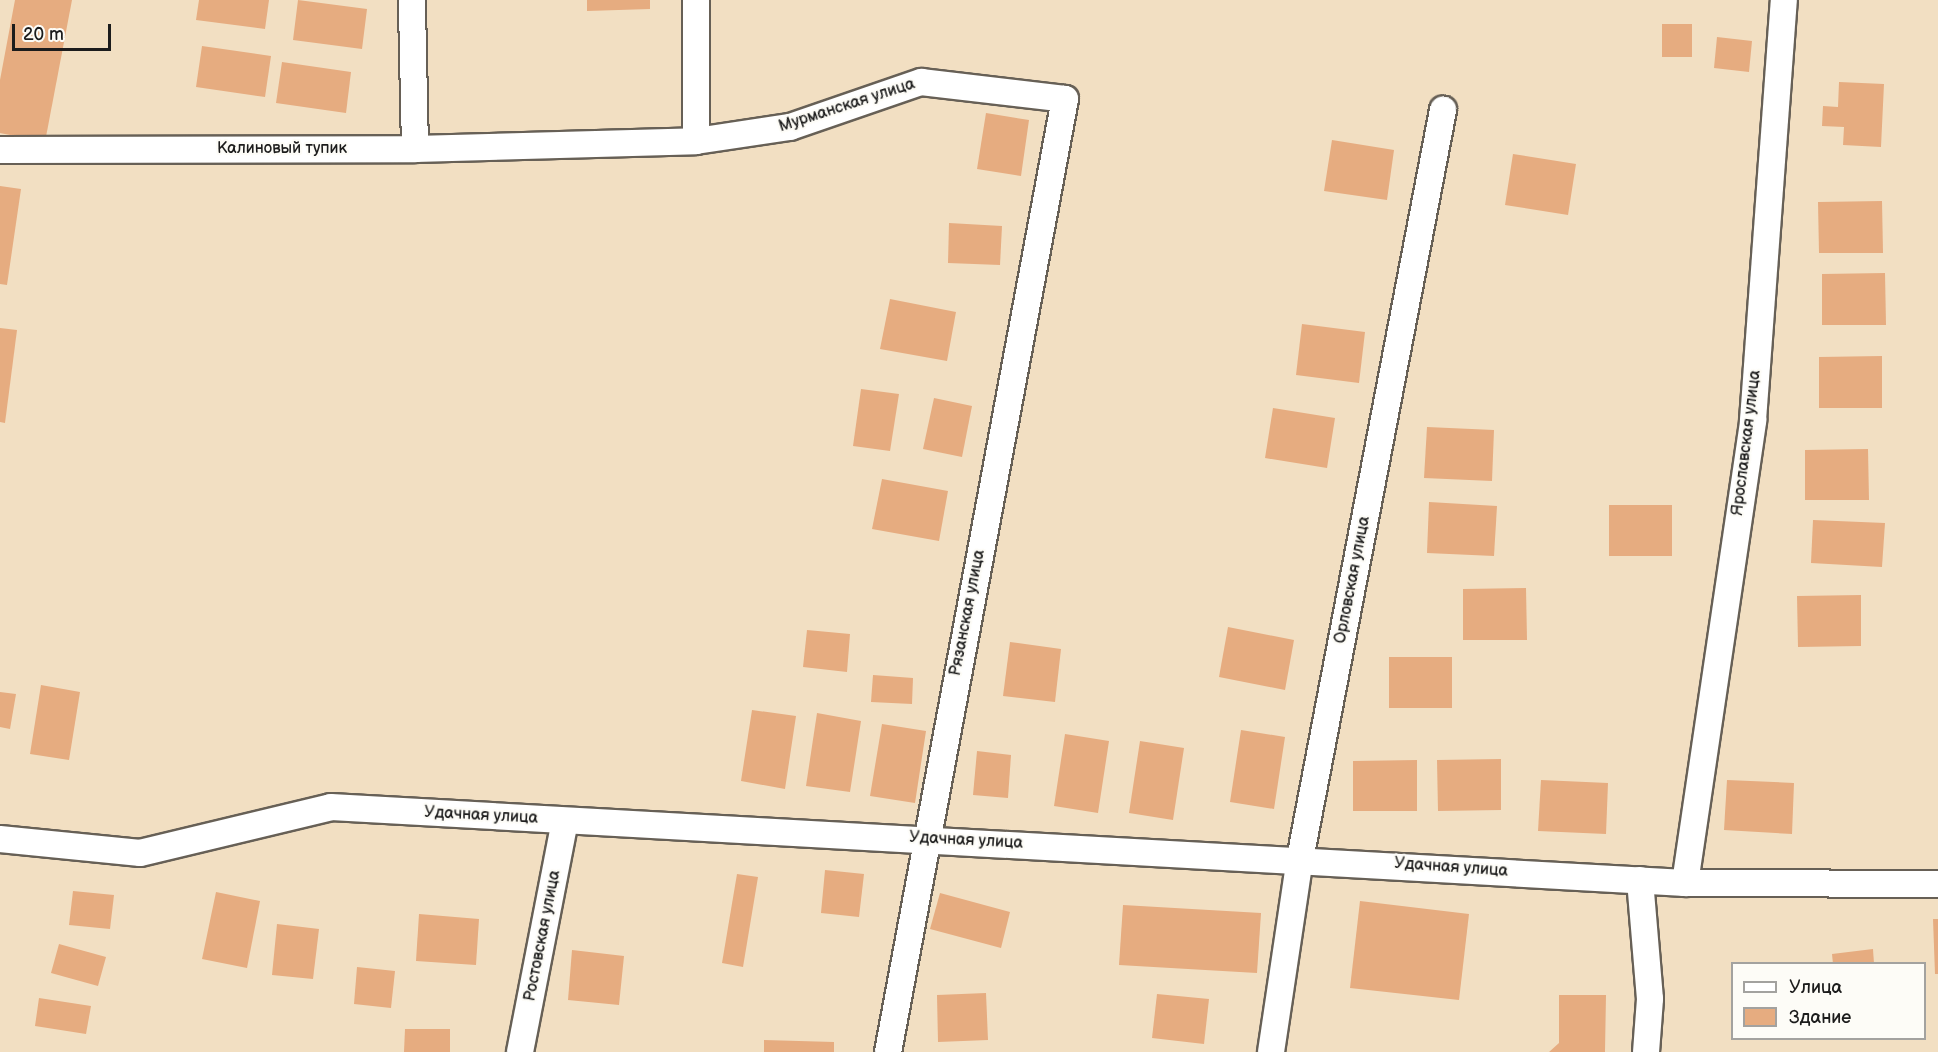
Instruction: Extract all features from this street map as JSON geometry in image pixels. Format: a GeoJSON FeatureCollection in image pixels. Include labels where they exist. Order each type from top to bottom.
{"type":"FeatureCollection","features":[{"type":"Feature","properties":{"kind":"street"},"geometry":{"type":"LineString","coordinates":[[412,0],[414,149]]}},
{"type":"Feature","properties":{"kind":"street"},"geometry":{"type":"LineString","coordinates":[[696,0],[696,141]]}},
{"type":"Feature","properties":{"kind":"street","name":"Ярославская улица"},"geometry":{"type":"LineString","coordinates":[[1685,883],[1753,420],[1784,0]]}},
{"type":"Feature","properties":{"kind":"street","name":"Мурманская улица"},"geometry":{"type":"LineString","coordinates":[[414,149],[696,141],[790,127],[921,82],[1065,99],[1051,175]]}},
{"type":"Feature","properties":{"kind":"street","name":"Орловская улица"},"geometry":{"type":"LineString","coordinates":[[1271,1052],[1300,859],[1443,110]]}},
{"type":"Feature","properties":{"kind":"street","name":"Калиновый тупик"},"geometry":{"type":"LineString","coordinates":[[0,150],[414,149]]}},
{"type":"Feature","properties":{"kind":"street","name":"Рязанская улица"},"geometry":{"type":"LineString","coordinates":[[888,1052],[924,839],[1051,175]]}},
{"type":"Feature","properties":{"kind":"street","name":"Удачная улица"},"geometry":{"type":"LineString","coordinates":[[0,839],[140,853],[331,807],[1300,859],[1685,883],[1938,884]]}},
{"type":"Feature","properties":{"kind":"street","name":"Ростовская улица"},"geometry":{"type":"LineString","coordinates":[[520,1052],[565,821]]}},
{"type":"Feature","properties":{"kind":"street"},"geometry":{"type":"LineString","coordinates":[[1640,880],[1650,999],[1646,1052]]}},
{"type":"Feature","properties":{"kind":"building"},"geometry":{"type":"Polygon","coordinates":[[[15,0],[72,0],[45,142],[0,133],[0,80],[15,0]]]}},
{"type":"Feature","properties":{"kind":"building"},"geometry":{"type":"Polygon","coordinates":[[[199,0],[269,0],[265,29],[196,20],[199,0]]]}},
{"type":"Feature","properties":{"kind":"building"},"geometry":{"type":"Polygon","coordinates":[[[298,0],[367,9],[362,49],[293,40],[298,0]]]}},
{"type":"Feature","properties":{"kind":"building"},"geometry":{"type":"Polygon","coordinates":[[[587,0],[650,0],[650,9],[587,11],[587,0]]]}},
{"type":"Feature","properties":{"kind":"building"},"geometry":{"type":"Polygon","coordinates":[[[1662,24],[1692,24],[1692,57],[1662,57],[1662,24]]]}},
{"type":"Feature","properties":{"kind":"building"},"geometry":{"type":"Polygon","coordinates":[[[1717,37],[1752,41],[1749,72],[1714,68],[1717,37]]]}},
{"type":"Feature","properties":{"kind":"building"},"geometry":{"type":"Polygon","coordinates":[[[202,46],[271,56],[265,97],[196,87],[202,46]]]}},
{"type":"Feature","properties":{"kind":"building"},"geometry":{"type":"Polygon","coordinates":[[[282,62],[351,72],[346,113],[276,103],[282,62]]]}},
{"type":"Feature","properties":{"kind":"building"},"geometry":{"type":"Polygon","coordinates":[[[1839,82],[1884,84],[1881,147],[1843,145],[1844,127],[1822,126],[1823,106],[1838,107],[1839,82]]]}},
{"type":"Feature","properties":{"kind":"building"},"geometry":{"type":"Polygon","coordinates":[[[986,113],[1029,120],[1021,176],[977,169],[986,113]]]}},
{"type":"Feature","properties":{"kind":"building"},"geometry":{"type":"Polygon","coordinates":[[[1332,140],[1394,150],[1387,200],[1324,191],[1332,140]]]}},
{"type":"Feature","properties":{"kind":"building"},"geometry":{"type":"Polygon","coordinates":[[[1513,154],[1576,164],[1568,215],[1505,205],[1513,154]]]}},
{"type":"Feature","properties":{"kind":"building"},"geometry":{"type":"Polygon","coordinates":[[[0,186],[21,189],[7,285],[0,284],[0,186]]]}},
{"type":"Feature","properties":{"kind":"building"},"geometry":{"type":"Polygon","coordinates":[[[1882,201],[1883,253],[1819,253],[1818,202],[1882,201]]]}},
{"type":"Feature","properties":{"kind":"building"},"geometry":{"type":"Polygon","coordinates":[[[949,223],[1002,226],[1000,265],[948,263],[949,223]]]}},
{"type":"Feature","properties":{"kind":"building"},"geometry":{"type":"Polygon","coordinates":[[[1885,273],[1886,325],[1822,325],[1822,274],[1885,273]]]}},
{"type":"Feature","properties":{"kind":"building"},"geometry":{"type":"Polygon","coordinates":[[[890,299],[956,312],[947,361],[880,349],[890,299]]]}},
{"type":"Feature","properties":{"kind":"building"},"geometry":{"type":"Polygon","coordinates":[[[1302,324],[1365,332],[1359,383],[1296,375],[1302,324]]]}},
{"type":"Feature","properties":{"kind":"building"},"geometry":{"type":"Polygon","coordinates":[[[0,328],[17,330],[5,423],[0,422],[0,328]]]}},
{"type":"Feature","properties":{"kind":"building"},"geometry":{"type":"Polygon","coordinates":[[[1882,356],[1882,408],[1819,408],[1819,357],[1882,356]]]}},
{"type":"Feature","properties":{"kind":"building"},"geometry":{"type":"Polygon","coordinates":[[[861,389],[899,394],[890,451],[853,446],[861,389]]]}},
{"type":"Feature","properties":{"kind":"building"},"geometry":{"type":"Polygon","coordinates":[[[934,398],[972,406],[962,457],[923,449],[934,398]]]}},
{"type":"Feature","properties":{"kind":"building"},"geometry":{"type":"Polygon","coordinates":[[[1273,408],[1335,418],[1327,468],[1265,458],[1273,408]]]}},
{"type":"Feature","properties":{"kind":"building"},"geometry":{"type":"Polygon","coordinates":[[[1427,427],[1494,430],[1492,481],[1424,478],[1427,427]]]}},
{"type":"Feature","properties":{"kind":"building"},"geometry":{"type":"Polygon","coordinates":[[[1868,449],[1869,500],[1805,500],[1805,450],[1868,449]]]}},
{"type":"Feature","properties":{"kind":"building"},"geometry":{"type":"Polygon","coordinates":[[[882,479],[948,491],[939,541],[872,529],[882,479]]]}},
{"type":"Feature","properties":{"kind":"building"},"geometry":{"type":"Polygon","coordinates":[[[1429,502],[1497,506],[1494,556],[1427,553],[1429,502]]]}},
{"type":"Feature","properties":{"kind":"building"},"geometry":{"type":"Polygon","coordinates":[[[1609,505],[1672,505],[1672,556],[1609,556],[1609,505]]]}},
{"type":"Feature","properties":{"kind":"building"},"geometry":{"type":"Polygon","coordinates":[[[1813,520],[1885,523],[1882,567],[1811,563],[1813,520]]]}},
{"type":"Feature","properties":{"kind":"building"},"geometry":{"type":"Polygon","coordinates":[[[1526,588],[1527,640],[1463,640],[1463,589],[1526,588]]]}},
{"type":"Feature","properties":{"kind":"building"},"geometry":{"type":"Polygon","coordinates":[[[1861,595],[1861,646],[1798,647],[1797,596],[1861,595]]]}},
{"type":"Feature","properties":{"kind":"building"},"geometry":{"type":"Polygon","coordinates":[[[1228,627],[1294,640],[1285,690],[1219,677],[1228,627]]]}},
{"type":"Feature","properties":{"kind":"building"},"geometry":{"type":"Polygon","coordinates":[[[807,630],[850,634],[847,672],[803,667],[807,630]]]}},
{"type":"Feature","properties":{"kind":"building"},"geometry":{"type":"Polygon","coordinates":[[[1010,642],[1061,649],[1055,702],[1003,696],[1010,642]]]}},
{"type":"Feature","properties":{"kind":"building"},"geometry":{"type":"Polygon","coordinates":[[[1389,657],[1452,657],[1452,708],[1389,708],[1389,657]]]}},
{"type":"Feature","properties":{"kind":"building"},"geometry":{"type":"Polygon","coordinates":[[[873,675],[913,678],[912,704],[871,702],[873,675]]]}},
{"type":"Feature","properties":{"kind":"building"},"geometry":{"type":"Polygon","coordinates":[[[41,685],[80,692],[69,760],[30,754],[41,685]]]}},
{"type":"Feature","properties":{"kind":"building"},"geometry":{"type":"Polygon","coordinates":[[[0,692],[16,694],[10,729],[0,727],[0,692]]]}},
{"type":"Feature","properties":{"kind":"building"},"geometry":{"type":"Polygon","coordinates":[[[752,710],[796,716],[785,789],[741,781],[752,710]]]}},
{"type":"Feature","properties":{"kind":"building"},"geometry":{"type":"Polygon","coordinates":[[[817,713],[861,721],[850,792],[806,786],[817,713]]]}},
{"type":"Feature","properties":{"kind":"building"},"geometry":{"type":"Polygon","coordinates":[[[882,724],[926,731],[915,803],[870,796],[882,724]]]}},
{"type":"Feature","properties":{"kind":"building"},"geometry":{"type":"Polygon","coordinates":[[[1241,730],[1285,737],[1274,809],[1230,802],[1241,730]]]}},
{"type":"Feature","properties":{"kind":"building"},"geometry":{"type":"Polygon","coordinates":[[[1065,734],[1109,741],[1098,813],[1054,806],[1065,734]]]}},
{"type":"Feature","properties":{"kind":"building"},"geometry":{"type":"Polygon","coordinates":[[[1140,741],[1184,748],[1173,820],[1129,813],[1140,741]]]}},
{"type":"Feature","properties":{"kind":"building"},"geometry":{"type":"Polygon","coordinates":[[[977,751],[1011,755],[1008,798],[973,795],[977,751]]]}},
{"type":"Feature","properties":{"kind":"building"},"geometry":{"type":"Polygon","coordinates":[[[1501,759],[1501,810],[1438,811],[1437,760],[1501,759]]]}},
{"type":"Feature","properties":{"kind":"building"},"geometry":{"type":"Polygon","coordinates":[[[1417,760],[1417,811],[1353,811],[1353,761],[1417,760]]]}},
{"type":"Feature","properties":{"kind":"building"},"geometry":{"type":"Polygon","coordinates":[[[1541,780],[1608,783],[1606,834],[1538,831],[1541,780]]]}},
{"type":"Feature","properties":{"kind":"building"},"geometry":{"type":"Polygon","coordinates":[[[1727,780],[1794,783],[1792,834],[1724,830],[1727,780]]]}},
{"type":"Feature","properties":{"kind":"building"},"geometry":{"type":"Polygon","coordinates":[[[825,870],[864,874],[859,917],[821,913],[825,870]]]}},
{"type":"Feature","properties":{"kind":"building"},"geometry":{"type":"Polygon","coordinates":[[[737,874],[758,877],[743,967],[722,963],[737,874]]]}},
{"type":"Feature","properties":{"kind":"building"},"geometry":{"type":"Polygon","coordinates":[[[73,891],[114,895],[110,929],[69,925],[73,891]]]}},
{"type":"Feature","properties":{"kind":"building"},"geometry":{"type":"Polygon","coordinates":[[[216,892],[260,901],[247,968],[202,959],[216,892]]]}},
{"type":"Feature","properties":{"kind":"building"},"geometry":{"type":"Polygon","coordinates":[[[940,893],[1010,912],[1001,948],[930,929],[940,893]]]}},
{"type":"Feature","properties":{"kind":"building"},"geometry":{"type":"Polygon","coordinates":[[[1360,901],[1469,914],[1459,1000],[1350,988],[1360,901]]]}},
{"type":"Feature","properties":{"kind":"building"},"geometry":{"type":"Polygon","coordinates":[[[1123,905],[1261,913],[1257,973],[1119,965],[1123,905]]]}},
{"type":"Feature","properties":{"kind":"building"},"geometry":{"type":"Polygon","coordinates":[[[419,914],[479,919],[476,965],[416,961],[419,914]]]}},
{"type":"Feature","properties":{"kind":"building"},"geometry":{"type":"Polygon","coordinates":[[[1933,919],[1938,919],[1938,974],[1935,974],[1933,919]]]}},
{"type":"Feature","properties":{"kind":"building"},"geometry":{"type":"Polygon","coordinates":[[[277,924],[319,929],[313,979],[272,975],[277,924]]]}},
{"type":"Feature","properties":{"kind":"building"},"geometry":{"type":"Polygon","coordinates":[[[59,944],[106,957],[98,986],[51,973],[59,944]]]}},
{"type":"Feature","properties":{"kind":"building"},"geometry":{"type":"Polygon","coordinates":[[[1873,949],[1874,962],[1833,962],[1832,954],[1873,949]]]}},
{"type":"Feature","properties":{"kind":"building"},"geometry":{"type":"Polygon","coordinates":[[[572,950],[624,956],[619,1005],[568,1000],[572,950]]]}},
{"type":"Feature","properties":{"kind":"building"},"geometry":{"type":"Polygon","coordinates":[[[357,967],[395,971],[391,1008],[354,1004],[357,967]]]}},
{"type":"Feature","properties":{"kind":"building"},"geometry":{"type":"Polygon","coordinates":[[[986,993],[988,1040],[938,1042],[937,995],[986,993]]]}},
{"type":"Feature","properties":{"kind":"building"},"geometry":{"type":"Polygon","coordinates":[[[1157,994],[1209,999],[1204,1044],[1152,1038],[1157,994]]]}},
{"type":"Feature","properties":{"kind":"building"},"geometry":{"type":"Polygon","coordinates":[[[1559,995],[1606,995],[1605,1052],[1549,1052],[1559,1043],[1559,995]]]}},
{"type":"Feature","properties":{"kind":"building"},"geometry":{"type":"Polygon","coordinates":[[[39,998],[91,1006],[86,1034],[35,1026],[39,998]]]}},
{"type":"Feature","properties":{"kind":"building"},"geometry":{"type":"Polygon","coordinates":[[[405,1029],[450,1029],[450,1052],[404,1052],[405,1029]]]}},
{"type":"Feature","properties":{"kind":"building"},"geometry":{"type":"Polygon","coordinates":[[[764,1040],[834,1042],[834,1052],[764,1052],[764,1040]]]}}]}
